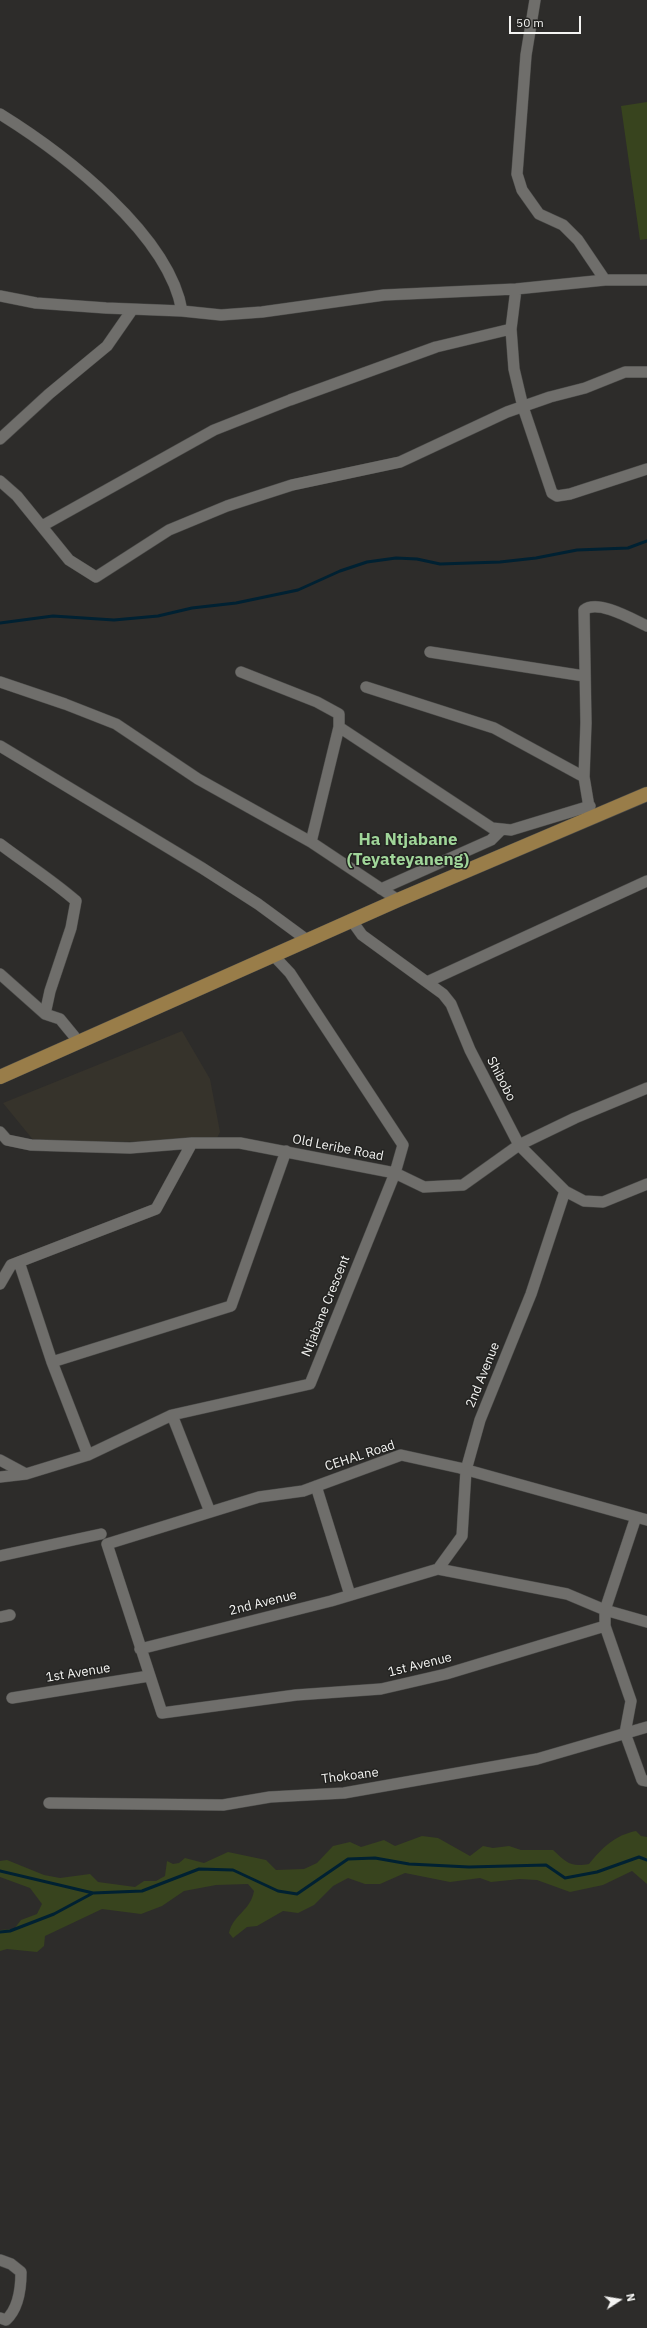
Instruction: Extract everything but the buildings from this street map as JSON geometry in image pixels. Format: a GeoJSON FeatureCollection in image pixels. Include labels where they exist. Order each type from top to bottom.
{"type":"FeatureCollection","features":[{"type":"Feature","properties":{"kind":"main road"},"geometry":{"type":"LineString","coordinates":[[0,1077],[352,921],[590,812],[647,794]]}},
{"type":"Feature","properties":{"kind":"street"},"geometry":{"type":"LineString","coordinates":[[535,0],[526,55],[517,174],[522,190],[539,214],[563,225],[578,240],[605,280]]}},
{"type":"Feature","properties":{"kind":"street"},"geometry":{"type":"LineString","coordinates":[[0,114],[67,160],[93,182],[116,205],[159,254],[180,298],[182,311]]}},
{"type":"Feature","properties":{"kind":"street"},"geometry":{"type":"LineString","coordinates":[[0,296],[36,303],[132,310],[182,311],[221,315],[262,312],[384,295],[516,289],[605,280],[647,280]]}},
{"type":"Feature","properties":{"kind":"street"},"geometry":{"type":"LineString","coordinates":[[516,289],[511,329],[514,369],[523,407],[552,493],[558,496],[570,494],[647,469]]}},
{"type":"Feature","properties":{"kind":"street"},"geometry":{"type":"LineString","coordinates":[[0,440],[49,394],[106,346],[132,310]]}},
{"type":"Feature","properties":{"kind":"street"},"geometry":{"type":"LineString","coordinates":[[42,526],[214,430],[290,400],[429,349],[511,329]]}},
{"type":"Feature","properties":{"kind":"street"},"geometry":{"type":"LineString","coordinates":[[0,482],[17,496],[69,560],[96,577],[148,542],[193,520],[274,490],[400,462],[523,407],[585,388],[625,372],[647,372]]}},
{"type":"Feature","properties":{"kind":"street"},"geometry":{"type":"LineString","coordinates":[[339,727],[403,767],[482,823],[501,830],[511,830],[590,812],[584,777],[586,706],[584,676],[584,610],[590,606],[599,605],[647,626]]}},
{"type":"Feature","properties":{"kind":"street"},"geometry":{"type":"LineString","coordinates":[[430,652],[584,676]]}},
{"type":"Feature","properties":{"kind":"street"},"geometry":{"type":"LineString","coordinates":[[241,672],[317,702],[339,714],[339,727],[312,842]]}},
{"type":"Feature","properties":{"kind":"street"},"geometry":{"type":"LineString","coordinates":[[0,682],[65,704],[116,724],[198,779],[283,829],[312,842],[398,900]]}},
{"type":"Feature","properties":{"kind":"street"},"geometry":{"type":"LineString","coordinates":[[366,687],[494,728],[584,777]]}},
{"type":"Feature","properties":{"kind":"street"},"geometry":{"type":"LineString","coordinates":[[0,746],[202,868],[258,904],[307,940]]}},
{"type":"Feature","properties":{"kind":"street"},"geometry":{"type":"LineString","coordinates":[[381,889],[491,840],[501,830]]}},
{"type":"Feature","properties":{"kind":"street"},"geometry":{"type":"LineString","coordinates":[[0,844],[56,884],[76,901],[71,928],[50,991],[45,1014]]}},
{"type":"Feature","properties":{"kind":"street"},"geometry":{"type":"LineString","coordinates":[[427,982],[647,881]]}},
{"type":"Feature","properties":{"kind":"street","name":"Shibobo"},"geometry":{"type":"LineString","coordinates":[[352,921],[362,935],[443,994],[451,1004],[470,1050],[519,1145],[565,1190],[584,1201],[603,1202],[647,1184]]}},
{"type":"Feature","properties":{"kind":"street","name":"Ntjabane Crescent"},"geometry":{"type":"LineString","coordinates":[[0,1477],[26,1474],[88,1455],[172,1415],[310,1384],[395,1173],[402,1145],[290,973],[274,956]]}},
{"type":"Feature","properties":{"kind":"street"},"geometry":{"type":"LineString","coordinates":[[0,974],[45,1014],[60,1019],[74,1036],[77,1043]]}},
{"type":"Feature","properties":{"kind":"street","name":"Old Leribe Road"},"geometry":{"type":"LineString","coordinates":[[0,1132],[8,1140],[31,1145],[130,1148],[192,1143],[240,1143],[395,1173],[424,1187],[463,1186],[519,1145],[581,1116],[647,1088]]}},
{"type":"Feature","properties":{"kind":"street"},"geometry":{"type":"LineString","coordinates":[[0,1284],[12,1265],[156,1208],[192,1143]]}},
{"type":"Feature","properties":{"kind":"street"},"geometry":{"type":"LineString","coordinates":[[52,1362],[231,1306],[286,1151]]}},
{"type":"Feature","properties":{"kind":"street","name":"2nd Avenue"},"geometry":{"type":"LineString","coordinates":[[438,1569],[462,1536],[466,1470],[480,1420],[531,1294],[565,1190]]}},
{"type":"Feature","properties":{"kind":"street"},"geometry":{"type":"LineString","coordinates":[[19,1262],[52,1362],[88,1455]]}},
{"type":"Feature","properties":{"kind":"street"},"geometry":{"type":"LineString","coordinates":[[172,1415],[210,1512]]}},
{"type":"Feature","properties":{"kind":"street","name":"CEHAL Road"},"geometry":{"type":"LineString","coordinates":[[107,1544],[259,1497],[302,1491],[401,1455],[466,1470],[642,1518]]}},
{"type":"Feature","properties":{"kind":"street"},"geometry":{"type":"LineString","coordinates":[[0,1460],[26,1474]]}},
{"type":"Feature","properties":{"kind":"street"},"geometry":{"type":"LineString","coordinates":[[316,1486],[350,1595]]}},
{"type":"Feature","properties":{"kind":"street"},"geometry":{"type":"LineString","coordinates":[[642,1518],[605,1610],[606,1626],[631,1702],[625,1733],[642,1780],[647,1781]]}},
{"type":"Feature","properties":{"kind":"street"},"geometry":{"type":"LineString","coordinates":[[0,1556],[101,1534]]}},
{"type":"Feature","properties":{"kind":"street","name":"1st Avenue"},"geometry":{"type":"LineString","coordinates":[[107,1544],[162,1713],[296,1695],[380,1689],[446,1674],[606,1626]]}},
{"type":"Feature","properties":{"kind":"street","name":"2nd Avenue"},"geometry":{"type":"LineString","coordinates":[[140,1649],[350,1595],[438,1569],[567,1594],[605,1610],[647,1622]]}},
{"type":"Feature","properties":{"kind":"street","name":"1st Avenue"},"geometry":{"type":"LineString","coordinates":[[12,1698],[149,1676]]}},
{"type":"Feature","properties":{"kind":"street","name":"Thokoane"},"geometry":{"type":"LineString","coordinates":[[49,1803],[223,1805],[270,1797],[344,1793],[537,1759],[647,1726]]}},
{"type":"Feature","properties":{"kind":"street"},"geometry":{"type":"LineString","coordinates":[[0,2260],[11,2264],[21,2272],[21,2284],[12,2314],[6,2320],[0,2318]]}},
{"type":"Feature","properties":{"kind":"shaded area"},"geometry":{"type":"Polygon","coordinates":[[[182,1031],[210,1079],[220,1132],[215,1142],[34,1141],[3,1103],[182,1031]]]}},
{"type":"Feature","properties":{"kind":"green space"},"geometry":{"type":"Polygon","coordinates":[[[647,102],[647,239],[640,240],[621,106],[647,102]]]}},
{"type":"Feature","properties":{"kind":"green space"},"geometry":{"type":"Polygon","coordinates":[[[636,1831],[641,1836],[647,1837],[647,1884],[632,1871],[603,1885],[570,1892],[537,1880],[520,1879],[491,1882],[480,1878],[450,1882],[405,1873],[380,1884],[365,1884],[348,1878],[333,1886],[314,1905],[298,1913],[283,1911],[257,1926],[247,1927],[233,1938],[229,1933],[231,1926],[249,1904],[254,1891],[248,1884],[216,1885],[184,1891],[162,1906],[141,1914],[102,1909],[45,1936],[44,1946],[37,1952],[7,1949],[0,1951],[0,1930],[14,1929],[21,1920],[37,1914],[42,1904],[30,1888],[0,1877],[0,1861],[7,1860],[44,1875],[60,1878],[90,1874],[98,1882],[135,1887],[144,1881],[156,1881],[165,1876],[167,1861],[173,1864],[179,1863],[185,1858],[204,1863],[228,1852],[266,1860],[276,1870],[304,1869],[317,1863],[333,1846],[350,1842],[361,1847],[384,1840],[395,1846],[422,1836],[438,1838],[470,1856],[483,1846],[493,1848],[509,1846],[521,1850],[553,1850],[569,1863],[583,1865],[589,1864],[615,1839],[636,1831]]]}},
{"type":"Feature","properties":{"kind":"waterway"},"geometry":{"type":"LineString","coordinates":[[0,623],[53,616],[114,620],[158,616],[192,608],[236,603],[298,590],[340,571],[367,562],[396,558],[417,559],[440,564],[500,562],[536,558],[577,550],[628,548],[647,541]]}},
{"type":"Feature","properties":{"kind":"waterway"},"geometry":{"type":"LineString","coordinates":[[0,1932],[10,1931],[54,1914],[93,1893],[142,1891],[199,1869],[233,1870],[278,1891],[297,1894],[348,1859],[375,1858],[409,1864],[469,1867],[546,1865],[565,1878],[597,1872],[639,1857],[647,1860]]}},
{"type":"Feature","properties":{"kind":"waterway"},"geometry":{"type":"LineString","coordinates":[[0,1871],[93,1893]]}},
{"type":"Feature","properties":{"kind":"district","name":"Ha Ntjabane (Teyateyaneng)"},"geometry":{"type":"Point","coordinates":[408,850]}}]}
